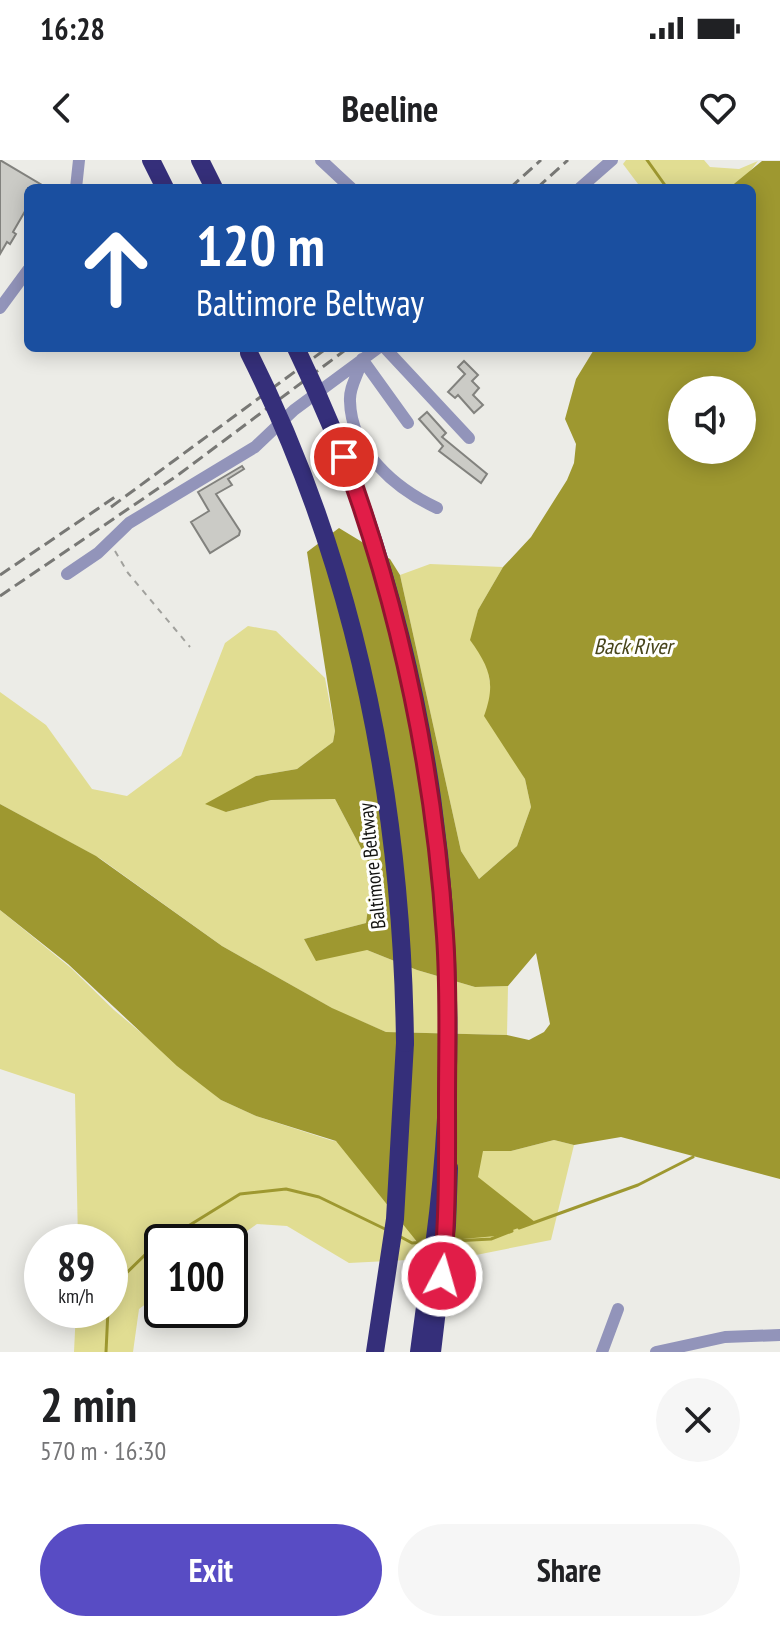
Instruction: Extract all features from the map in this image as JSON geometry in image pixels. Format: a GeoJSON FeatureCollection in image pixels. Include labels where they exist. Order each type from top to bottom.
{"type":"FeatureCollection","features":[{"type":"Feature","properties":{"kind":"highway"},"geometry":{"type":"LineString","coordinates":[[151,160],[163,184]]}},
{"type":"Feature","properties":{"kind":"highway"},"geometry":{"type":"LineString","coordinates":[[200,160],[212,184]]}},
{"type":"Feature","properties":{"kind":"highway","name":"Baltimore Beltway"},"geometry":{"type":"LineString","coordinates":[[249,352],[293,444],[332,551],[368,688],[398,885],[405,1043],[401,1159],[389,1268],[375,1352]]}},
{"type":"Feature","properties":{"kind":"highway"},"geometry":{"type":"LineString","coordinates":[[298,352],[334,430],[374,541],[410,681],[432,805],[448,991],[447,1102],[432,1352]]}},
{"type":"Feature","properties":{"kind":"highway"},"geometry":{"type":"LineString","coordinates":[[419,1352],[436,1275]]}},
{"type":"Feature","properties":{"kind":"street"},"geometry":{"type":"LineString","coordinates":[[76,184],[79,160]]}},
{"type":"Feature","properties":{"kind":"street"},"geometry":{"type":"LineString","coordinates":[[321,160],[347,184]]}},
{"type":"Feature","properties":{"kind":"street"},"geometry":{"type":"LineString","coordinates":[[585,184],[612,160]]}},
{"type":"Feature","properties":{"kind":"street"},"geometry":{"type":"LineString","coordinates":[[0,308],[24,275]]}},
{"type":"Feature","properties":{"kind":"street"},"geometry":{"type":"LineString","coordinates":[[67,574],[110,542],[129,523],[255,447],[294,410],[372,352]]}},
{"type":"Feature","properties":{"kind":"street"},"geometry":{"type":"LineString","coordinates":[[389,352],[469,438]]}},
{"type":"Feature","properties":{"kind":"street"},"geometry":{"type":"LineString","coordinates":[[362,359],[408,423]]}},
{"type":"Feature","properties":{"kind":"street"},"geometry":{"type":"LineString","coordinates":[[362,359],[349,399],[359,436],[372,457],[401,489],[437,508]]}},
{"type":"Feature","properties":{"kind":"street"},"geometry":{"type":"LineString","coordinates":[[602,1352],[618,1309]]}},
{"type":"Feature","properties":{"kind":"street"},"geometry":{"type":"LineString","coordinates":[[656,1352],[725,1337],[780,1335]]}},
{"type":"Feature","properties":{"kind":"path"},"geometry":{"type":"LineString","coordinates":[[110,542],[128,573],[190,647]]}},
{"type":"Feature","properties":{"kind":"shaded area"},"geometry":{"type":"Polygon","coordinates":[[[626,160],[704,160],[710,167],[739,169],[758,161],[735,184],[638,184],[623,164],[626,160]]]}},
{"type":"Feature","properties":{"kind":"shaded area"},"geometry":{"type":"Polygon","coordinates":[[[430,564],[503,567],[478,610],[471,640],[487,664],[492,696],[509,751],[525,779],[531,807],[517,846],[479,879],[461,851],[400,575],[430,564]]]}},
{"type":"Feature","properties":{"kind":"shaded area"},"geometry":{"type":"Polygon","coordinates":[[[248,626],[276,631],[325,678],[335,731],[333,742],[297,769],[256,776],[226,812],[271,800],[335,799],[373,871],[366,923],[304,939],[367,950],[417,970],[475,987],[508,986],[507,1035],[386,1032],[337,1011],[222,946],[101,859],[0,804],[0,692],[46,725],[92,789],[127,796],[181,756],[225,643],[248,626]]]}},
{"type":"Feature","properties":{"kind":"shaded area"},"geometry":{"type":"Polygon","coordinates":[[[0,910],[221,1100],[256,1116],[330,1140],[385,1151],[511,1151],[554,1140],[574,1145],[551,1240],[466,1257],[349,1263],[287,1226],[257,1224],[248,1230],[248,1224],[144,1224],[144,1305],[139,1309],[133,1352],[74,1352],[75,1328],[128,1328],[128,1224],[78,1224],[75,1094],[0,1069],[0,910]]]}},
{"type":"Feature","properties":{"kind":"water","name":"Back River"},"geometry":{"type":"Polygon","coordinates":[[[762,161],[780,161],[780,1179],[621,1137],[574,1145],[554,1140],[511,1151],[483,1151],[478,1177],[535,1222],[496,1236],[418,1243],[336,1141],[256,1116],[221,1100],[177,1066],[68,964],[0,910],[0,804],[96,856],[222,946],[332,1008],[386,1032],[507,1035],[529,1040],[544,1032],[550,1024],[536,953],[508,986],[475,987],[417,970],[367,950],[316,961],[304,939],[366,923],[373,871],[335,799],[271,800],[226,812],[205,804],[256,776],[297,769],[333,742],[335,731],[307,552],[339,528],[390,559],[400,575],[461,851],[479,879],[517,846],[531,807],[525,779],[484,716],[490,694],[489,676],[470,640],[478,610],[503,567],[531,537],[567,480],[574,463],[576,444],[565,419],[576,379],[593,352],[756,352],[756,184],[734,184],[762,161]]]}},
{"type":"Feature","properties":{"kind":"building"},"geometry":{"type":"Polygon","coordinates":[[[0,160],[40,184],[24,184],[24,213],[13,232],[16,234],[0,254],[0,160]]]}},
{"type":"Feature","properties":{"kind":"building"},"geometry":{"type":"Polygon","coordinates":[[[464,361],[478,375],[472,381],[479,388],[473,395],[483,405],[474,413],[458,395],[455,398],[448,392],[465,374],[458,367],[464,361]]]}},
{"type":"Feature","properties":{"kind":"building"},"geometry":{"type":"Polygon","coordinates":[[[427,412],[446,433],[442,437],[487,474],[481,483],[439,451],[443,446],[419,419],[427,412]]]}},
{"type":"Feature","properties":{"kind":"building"},"geometry":{"type":"Polygon","coordinates":[[[242,466],[244,469],[228,479],[232,485],[216,494],[240,531],[239,535],[210,553],[191,522],[209,511],[198,492],[242,466]]]}},
{"type":"Feature","properties":{"kind":"waterway"},"geometry":{"type":"LineString","coordinates":[[647,160],[664,184]]}},
{"type":"Feature","properties":{"kind":"waterway"},"geometry":{"type":"LineString","coordinates":[[519,1228],[638,1185],[693,1157]]}},
{"type":"Feature","properties":{"kind":"waterway"},"geometry":{"type":"LineString","coordinates":[[128,1271],[151,1249],[240,1194],[286,1189],[319,1197],[385,1229]]}},
{"type":"Feature","properties":{"kind":"waterway"},"geometry":{"type":"LineString","coordinates":[[453,1241],[491,1239],[512,1231]]}},
{"type":"Feature","properties":{"kind":"waterway"},"geometry":{"type":"LineString","coordinates":[[399,1236],[412,1243],[425,1242]]}},
{"type":"Feature","properties":{"kind":"waterway"},"geometry":{"type":"LineString","coordinates":[[106,1352],[107,1328]]}},
{"type":"Feature","properties":{"kind":"railway"},"geometry":{"type":"LineString","coordinates":[[514,184],[541,160]]}},
{"type":"Feature","properties":{"kind":"railway"},"geometry":{"type":"LineString","coordinates":[[541,184],[568,160]]}},
{"type":"Feature","properties":{"kind":"railway"},"geometry":{"type":"LineString","coordinates":[[111,507],[322,352]]}},
{"type":"Feature","properties":{"kind":"railway"},"geometry":{"type":"LineString","coordinates":[[0,596],[178,475],[343,352]]}},
{"type":"Feature","properties":{"kind":"railway"},"geometry":{"type":"LineString","coordinates":[[0,575],[118,495]]}},
{"type":"Feature","properties":{"kind":"route"},"geometry":{"type":"LineString","coordinates":[[344,457],[374,541],[393,607],[424,752],[434,818],[448,991],[449,1163],[442,1276]]}}]}
